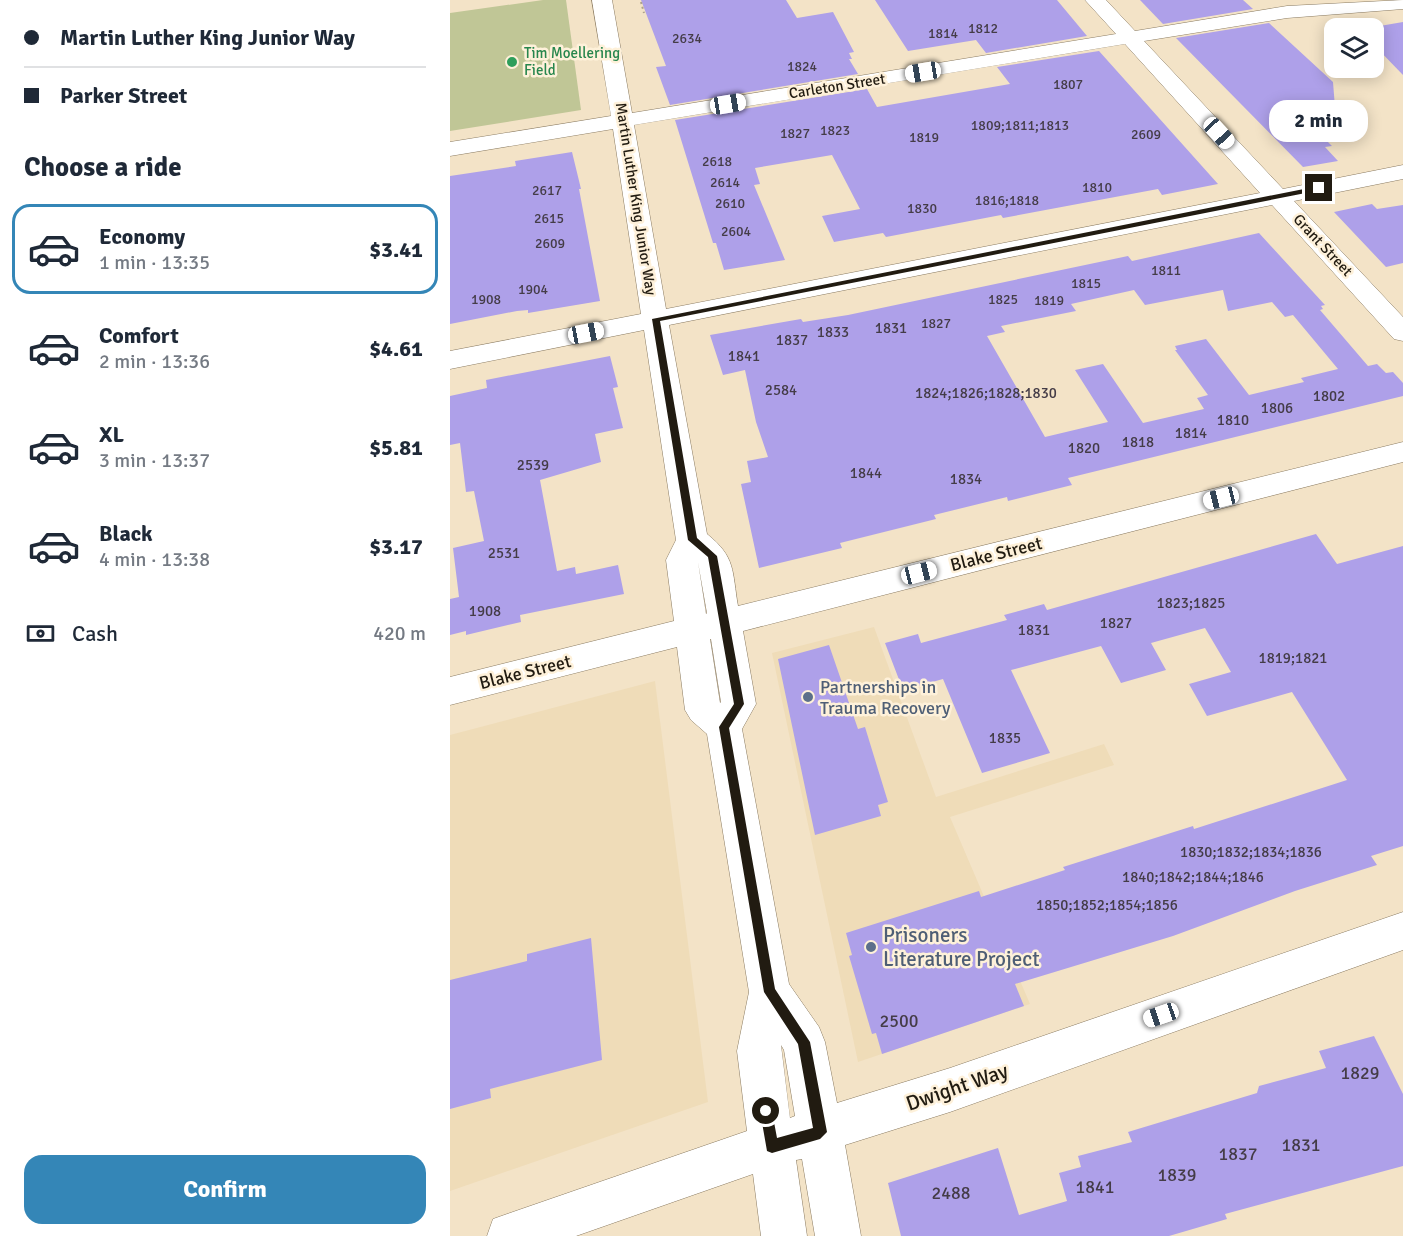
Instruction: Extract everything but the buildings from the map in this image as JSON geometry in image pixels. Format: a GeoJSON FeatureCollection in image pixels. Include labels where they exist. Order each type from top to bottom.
{"type":"FeatureCollection","features":[{"type":"Feature","properties":{"kind":"street","name":"Martin Luther King Junior Way"},"geometry":{"type":"LineString","coordinates":[[602,0],[624,121],[692,540],[682,560],[703,710],[724,727]]}},
{"type":"Feature","properties":{"kind":"street","name":"Grant Street"},"geometry":{"type":"LineString","coordinates":[[1095,0],[1403,333]]}},
{"type":"Feature","properties":{"kind":"street","name":"Carleton Street"},"geometry":{"type":"LineString","coordinates":[[450,149],[1287,12],[1403,3]]}},
{"type":"Feature","properties":{"kind":"street"},"geometry":{"type":"LineString","coordinates":[[450,360],[1403,172]]}},
{"type":"Feature","properties":{"kind":"street","name":"Blake Street"},"geometry":{"type":"LineString","coordinates":[[450,691],[1403,452]]}},
{"type":"Feature","properties":{"kind":"street"},"geometry":{"type":"LineString","coordinates":[[692,540],[713,556],[739,704],[724,727],[770,992],[758,1051],[784,1236]]}},
{"type":"Feature","properties":{"kind":"street","name":"Dwight Way"},"geometry":{"type":"LineString","coordinates":[[510,1236],[772,1147],[950,1090],[1403,931]]}},
{"type":"Feature","properties":{"kind":"street"},"geometry":{"type":"LineString","coordinates":[[770,992],[804,1042],[838,1236]]}},
{"type":"Feature","properties":{"kind":"path"},"geometry":{"type":"LineString","coordinates":[[640,2],[644,14]]}},
{"type":"Feature","properties":{"kind":"shaded area"},"geometry":{"type":"Polygon","coordinates":[[[874,627],[936,797],[1104,744],[1114,765],[950,817],[1030,1004],[858,1062],[772,653],[874,627]]]}},
{"type":"Feature","properties":{"kind":"shaded area"},"geometry":{"type":"Polygon","coordinates":[[[655,681],[708,1102],[450,1191],[450,735],[655,681]]]}},
{"type":"Feature","properties":{"kind":"green space","name":"Tim Moellering Field"},"geometry":{"type":"Polygon","coordinates":[[[543,0],[566,0],[581,110],[450,131],[450,13],[543,0]]]}},
{"type":"Feature","properties":{"kind":"place","name":"Tim Moellering Field"},"geometry":{"type":"Point","coordinates":[512,62]}},
{"type":"Feature","properties":{"kind":"place","name":"Partnerships in Trauma Recovery"},"geometry":{"type":"Point","coordinates":[808,697]}},
{"type":"Feature","properties":{"kind":"place","name":"Prisoners Literature Project"},"geometry":{"type":"Point","coordinates":[871,947]}},
{"type":"Feature","properties":{"kind":"route"},"geometry":{"type":"LineString","coordinates":[[766,1111],[772,1147],[820,1132],[804,1042],[770,992],[764,965],[724,727],[739,704],[713,556],[692,540],[656,319],[1319,188]]}}]}
